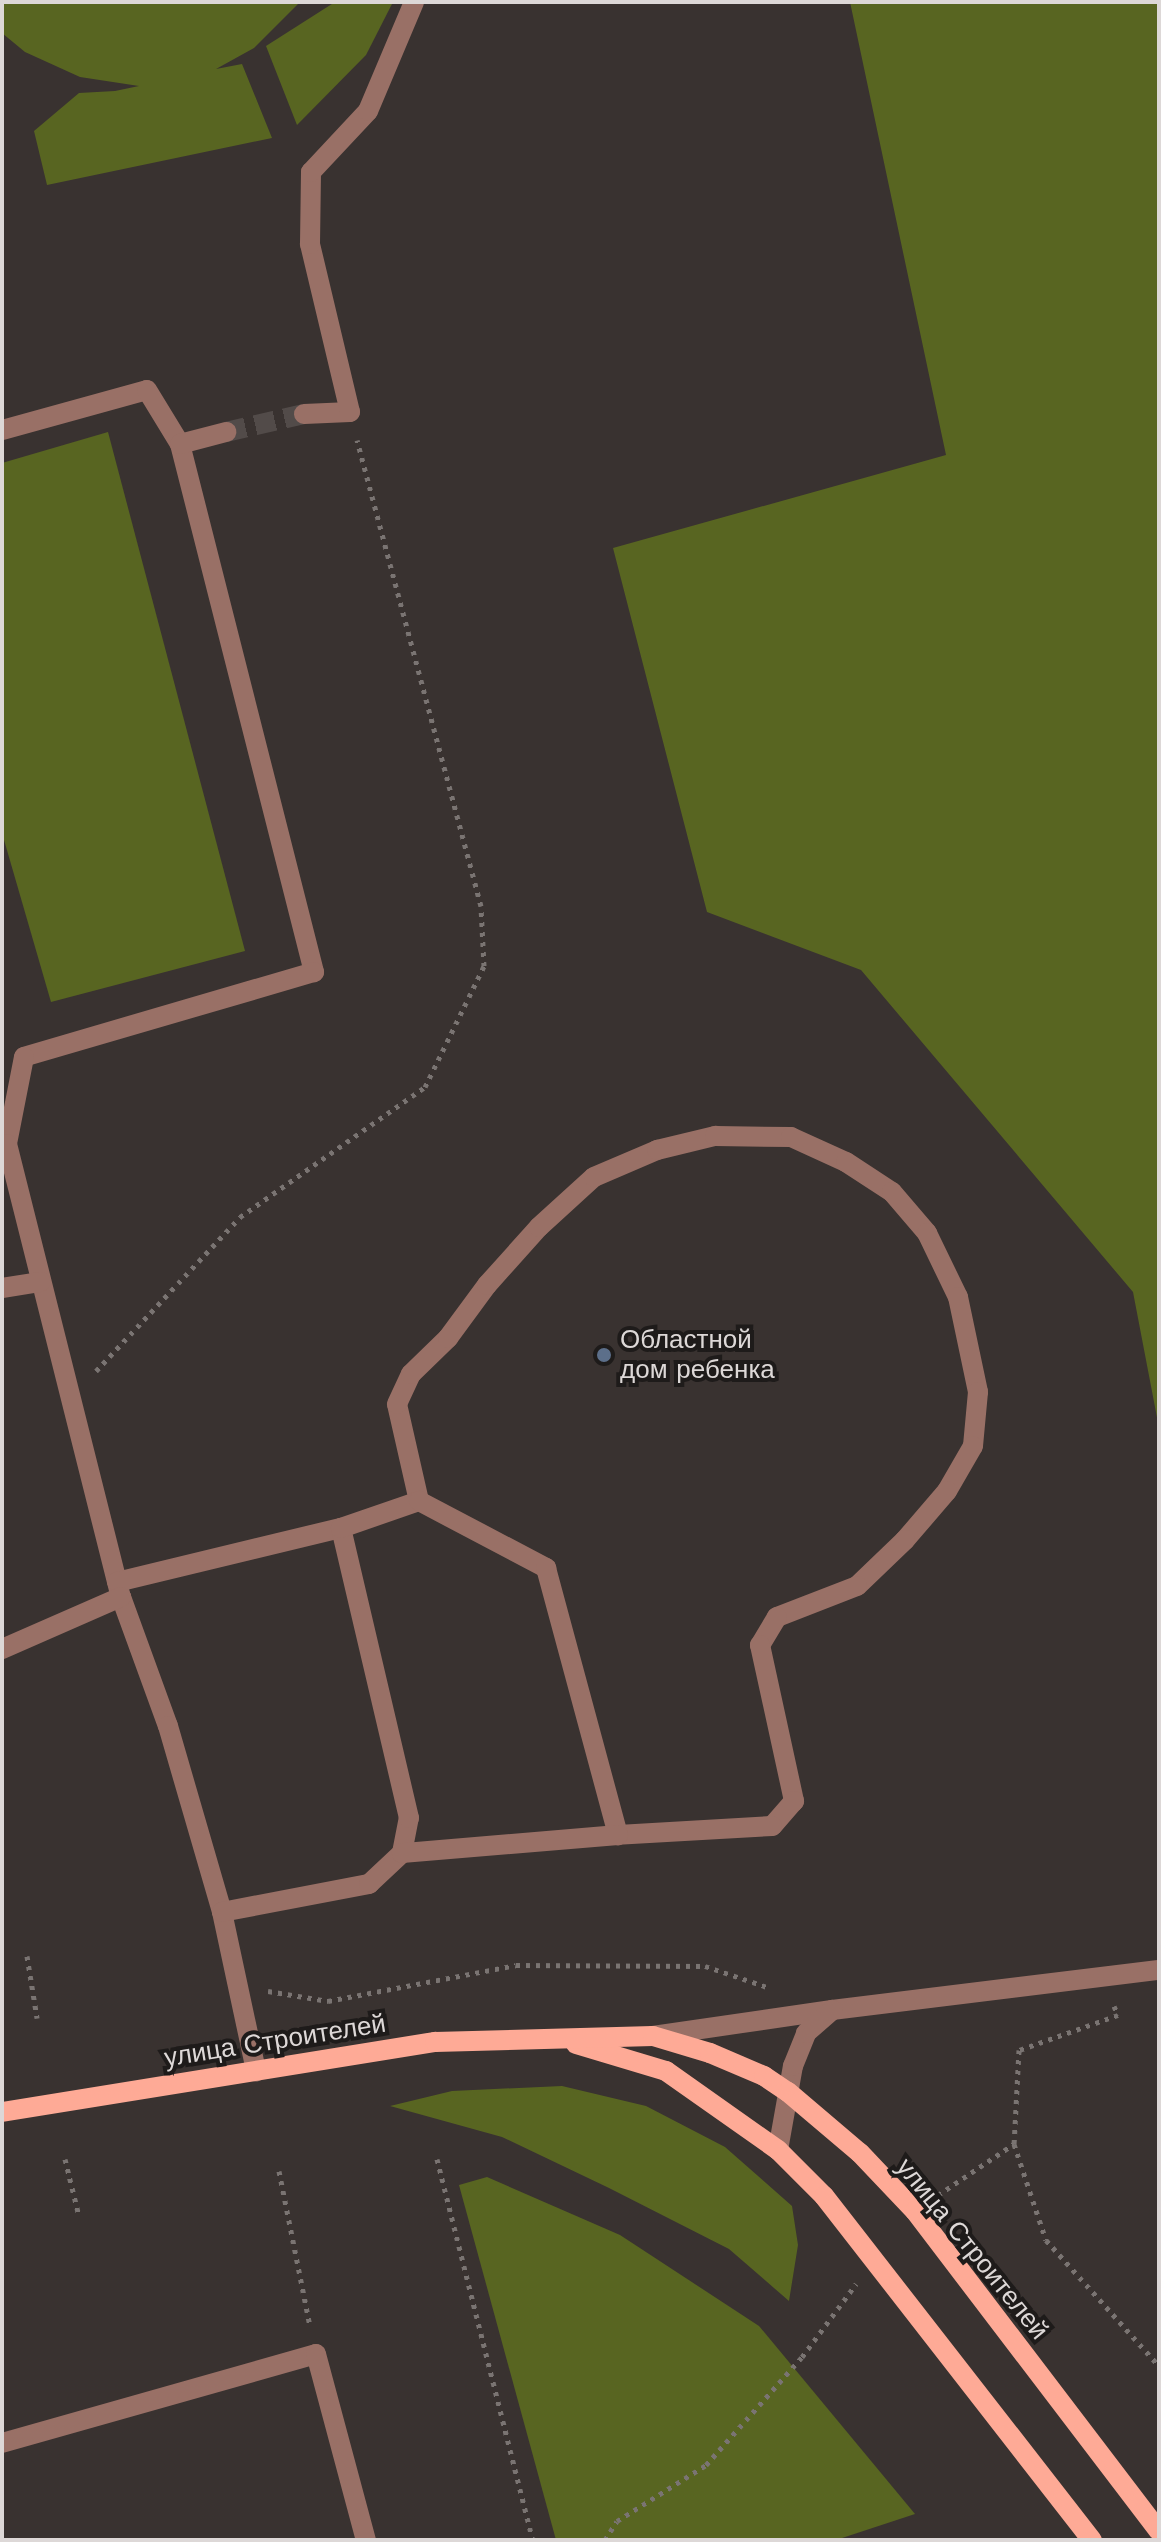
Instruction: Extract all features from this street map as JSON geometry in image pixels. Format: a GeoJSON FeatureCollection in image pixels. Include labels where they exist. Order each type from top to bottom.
{"type":"FeatureCollection","features":[{"type":"Feature","properties":{"kind":"main road","name":"улица Строителей"},"geometry":{"type":"LineString","coordinates":[[2,2112],[435,2042],[653,2036],[710,2053],[764,2076],[788,2092],[860,2153],[915,2211],[1159,2531]]}},
{"type":"Feature","properties":{"kind":"main road","name":"улица Строителей"},"geometry":{"type":"LineString","coordinates":[[558,2039],[666,2071],[778,2150],[824,2196],[1092,2540]]}},
{"type":"Feature","properties":{"kind":"lane"},"geometry":{"type":"LineString","coordinates":[[304,414],[350,412],[310,244],[311,172],[368,111],[414,2]]}},
{"type":"Feature","properties":{"kind":"lane"},"geometry":{"type":"LineString","coordinates":[[2,430],[147,390],[180,444],[314,972],[24,1057],[7,1144],[119,1589],[168,1726],[222,1912],[256,2071]]}},
{"type":"Feature","properties":{"kind":"lane"},"geometry":{"type":"LineString","coordinates":[[180,444],[226,432]]}},
{"type":"Feature","properties":{"kind":"lane"},"geometry":{"type":"LineString","coordinates":[[402,1853],[772,1826],[794,1801],[760,1645],[777,1617],[857,1586],[905,1540],[947,1491],[973,1446],[978,1392],[958,1297],[927,1233],[892,1192],[846,1162],[791,1137],[715,1136],[657,1150],[594,1177],[539,1227],[487,1285],[448,1338],[411,1374],[397,1404],[419,1501]]}},
{"type":"Feature","properties":{"kind":"lane"},"geometry":{"type":"LineString","coordinates":[[2,1288],[41,1282]]}},
{"type":"Feature","properties":{"kind":"lane"},"geometry":{"type":"LineString","coordinates":[[2,1649],[119,1589],[341,1528],[419,1501],[546,1568],[618,1835]]}},
{"type":"Feature","properties":{"kind":"lane"},"geometry":{"type":"LineString","coordinates":[[222,1912],[369,1884],[402,1853],[409,1818],[341,1528]]}},
{"type":"Feature","properties":{"kind":"lane"},"geometry":{"type":"LineString","coordinates":[[653,2036],[832,2010],[1159,1970]]}},
{"type":"Feature","properties":{"kind":"lane"},"geometry":{"type":"LineString","coordinates":[[778,2150],[793,2066],[806,2033],[832,2010]]}},
{"type":"Feature","properties":{"kind":"lane"},"geometry":{"type":"LineString","coordinates":[[2,2443],[316,2354],[366,2540]]}},
{"type":"Feature","properties":{"kind":"path"},"geometry":{"type":"LineString","coordinates":[[71,1398],[240,1217],[425,1087],[484,966],[481,906],[350,412]]}},
{"type":"Feature","properties":{"kind":"path"},"geometry":{"type":"LineString","coordinates":[[27,1956],[37,2018]]}},
{"type":"Feature","properties":{"kind":"path"},"geometry":{"type":"LineString","coordinates":[[238,1987],[328,2001],[516,1965],[705,1966],[776,1991]]}},
{"type":"Feature","properties":{"kind":"path"},"geometry":{"type":"LineString","coordinates":[[1099,1977],[1118,2015],[1019,2050],[1014,2144],[1046,2240],[1159,2366]]}},
{"type":"Feature","properties":{"kind":"path"},"geometry":{"type":"LineString","coordinates":[[915,2211],[1014,2144]]}},
{"type":"Feature","properties":{"kind":"path"},"geometry":{"type":"LineString","coordinates":[[65,2159],[79,2216]]}},
{"type":"Feature","properties":{"kind":"path"},"geometry":{"type":"LineString","coordinates":[[437,2159],[533,2540]]}},
{"type":"Feature","properties":{"kind":"path"},"geometry":{"type":"LineString","coordinates":[[279,2171],[316,2354]]}},
{"type":"Feature","properties":{"kind":"path"},"geometry":{"type":"LineString","coordinates":[[605,2540],[617,2521],[706,2465],[802,2357],[874,2259]]}},
{"type":"Feature","properties":{"kind":"green space"},"geometry":{"type":"Polygon","coordinates":[[[2,2],[300,2],[254,48],[216,69],[242,64],[272,138],[47,185],[34,131],[79,93],[139,86],[80,77],[25,52],[2,33],[2,2]]]}},
{"type":"Feature","properties":{"kind":"green space"},"geometry":{"type":"Polygon","coordinates":[[[335,2],[393,2],[366,55],[297,125],[266,46],[335,2]]]}},
{"type":"Feature","properties":{"kind":"green space"},"geometry":{"type":"Polygon","coordinates":[[[850,2],[1159,2],[1159,1428],[1133,1292],[861,970],[707,912],[613,548],[946,455],[850,2]]]}},
{"type":"Feature","properties":{"kind":"green space"},"geometry":{"type":"Polygon","coordinates":[[[108,432],[245,951],[51,1002],[2,833],[2,463],[108,432]]]}},
{"type":"Feature","properties":{"kind":"green space"},"geometry":{"type":"Polygon","coordinates":[[[562,2086],[646,2106],[725,2147],[792,2206],[798,2245],[789,2301],[729,2249],[609,2188],[502,2137],[390,2106],[452,2091],[562,2086]]]}},
{"type":"Feature","properties":{"kind":"green space"},"geometry":{"type":"Polygon","coordinates":[[[487,2177],[620,2235],[759,2326],[915,2514],[836,2540],[556,2540],[459,2185],[487,2177]]]}},
{"type":"Feature","properties":{"kind":"tunnel"},"geometry":{"type":"LineString","coordinates":[[226,432],[304,414]]}},
{"type":"Feature","properties":{"kind":"place","name":"Областной дом ребенка"},"geometry":{"type":"Point","coordinates":[604,1355]}}]}
